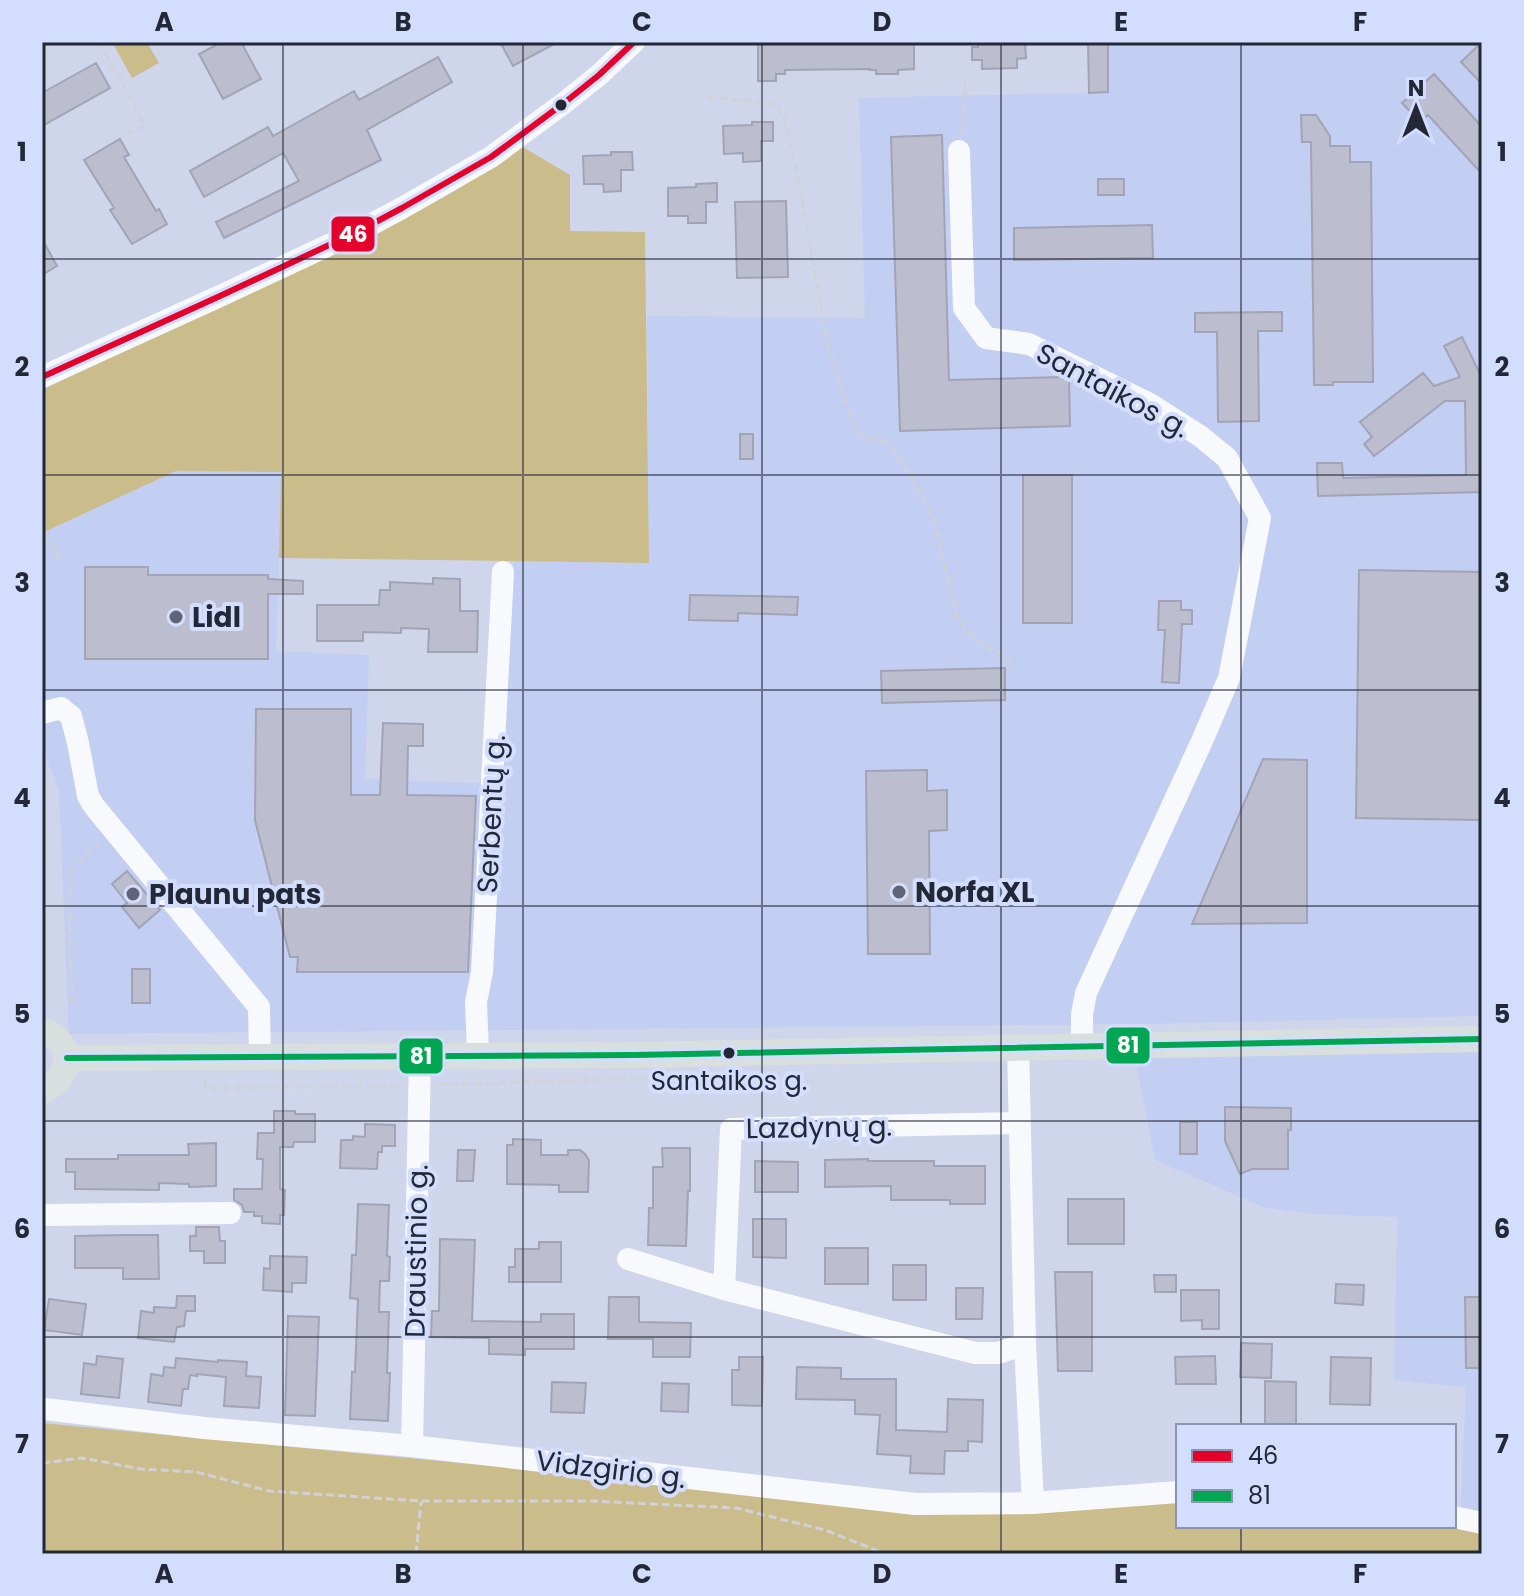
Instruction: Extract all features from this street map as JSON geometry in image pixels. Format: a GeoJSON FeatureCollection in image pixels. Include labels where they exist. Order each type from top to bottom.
{"type":"FeatureCollection","features":[{"type":"Feature","properties":{"kind":"main road"},"geometry":{"type":"LineString","coordinates":[[42,1031],[56,1038],[67,1058],[60,1079],[42,1091]]}},
{"type":"Feature","properties":{"kind":"main road"},"geometry":{"type":"LineString","coordinates":[[67,1058],[634,1055],[1482,1039]]}},
{"type":"Feature","properties":{"kind":"street"},"geometry":{"type":"LineString","coordinates":[[42,377],[402,208],[491,157],[599,75],[634,42]]}},
{"type":"Feature","properties":{"kind":"street","name":"Santaikos g."},"geometry":{"type":"LineString","coordinates":[[959,151],[964,308],[986,338],[1029,344],[1150,404],[1188,428],[1227,458],[1260,518],[1229,678],[1086,993],[1082,1014],[1082,1046]]}},
{"type":"Feature","properties":{"kind":"street","name":"Serbentų g."},"geometry":{"type":"LineString","coordinates":[[478,1055],[476,1002],[483,957],[503,572]]}},
{"type":"Feature","properties":{"kind":"street"},"geometry":{"type":"LineString","coordinates":[[42,713],[61,708],[71,716],[88,796],[94,806],[259,1007],[260,1057]]}},
{"type":"Feature","properties":{"kind":"street"},"geometry":{"type":"LineString","coordinates":[[1018,1047],[1025,1344],[1033,1503]]}},
{"type":"Feature","properties":{"kind":"street","name":"Draustinio g."},"geometry":{"type":"LineString","coordinates":[[412,1446],[420,1057]]}},
{"type":"Feature","properties":{"kind":"street","name":"Lazdynų g."},"geometry":{"type":"LineString","coordinates":[[724,1289],[731,1129],[1018,1123]]}},
{"type":"Feature","properties":{"kind":"street"},"geometry":{"type":"LineString","coordinates":[[42,1215],[230,1213]]}},
{"type":"Feature","properties":{"kind":"street"},"geometry":{"type":"LineString","coordinates":[[628,1259],[724,1289],[975,1353],[998,1353],[1025,1344]]}},
{"type":"Feature","properties":{"kind":"street","name":"Vidzgirio g."},"geometry":{"type":"LineString","coordinates":[[45,1409],[204,1428],[412,1446],[915,1504],[1033,1503],[1176,1492]]}},
{"type":"Feature","properties":{"kind":"street"},"geometry":{"type":"LineString","coordinates":[[1456,1517],[1482,1523]]}},
{"type":"Feature","properties":{"kind":"path"},"geometry":{"type":"LineString","coordinates":[[99,42],[145,125],[125,136]]}},
{"type":"Feature","properties":{"kind":"path"},"geometry":{"type":"LineString","coordinates":[[959,151],[966,74]]}},
{"type":"Feature","properties":{"kind":"path"},"geometry":{"type":"LineString","coordinates":[[707,97],[777,106],[784,119],[796,168],[829,350],[852,420],[864,437],[886,442],[905,466],[934,520],[957,617],[975,641],[997,651],[1014,667]]}},
{"type":"Feature","properties":{"kind":"path"},"geometry":{"type":"LineString","coordinates":[[42,534],[49,539],[61,561]]}},
{"type":"Feature","properties":{"kind":"path"},"geometry":{"type":"LineString","coordinates":[[74,1004],[70,975],[71,870],[105,837]]}},
{"type":"Feature","properties":{"kind":"path"},"geometry":{"type":"LineString","coordinates":[[42,1463],[82,1458],[141,1469],[196,1472],[269,1491],[421,1501],[591,1501],[736,1508],[825,1530],[883,1553],[901,1554]]}},
{"type":"Feature","properties":{"kind":"path"},"geometry":{"type":"LineString","coordinates":[[416,1554],[421,1501]]}},
{"type":"Feature","properties":{"kind":"shaded area"},"geometry":{"type":"Polygon","coordinates":[[[112,42],[147,42],[159,63],[132,78],[112,42]]]}},
{"type":"Feature","properties":{"kind":"shaded area"},"geometry":{"type":"Polygon","coordinates":[[[1108,42],[1482,42],[1482,1016],[1143,1024],[69,1034],[59,791],[42,747],[42,533],[176,471],[282,472],[276,651],[369,655],[365,779],[499,784],[514,561],[649,563],[647,316],[865,318],[859,98],[1108,92],[1108,42]]]}},
{"type":"Feature","properties":{"kind":"shaded area"},"geometry":{"type":"Polygon","coordinates":[[[521,146],[570,175],[570,231],[645,232],[649,563],[279,558],[281,472],[176,471],[42,533],[42,390],[417,212],[458,189],[521,146]]]}},
{"type":"Feature","properties":{"kind":"shaded area"},"geometry":{"type":"Polygon","coordinates":[[[1482,1052],[1482,1530],[1460,1525],[1466,1387],[1394,1380],[1397,1217],[1313,1214],[1266,1208],[1155,1160],[1135,1057],[1482,1052]]]}},
{"type":"Feature","properties":{"kind":"shaded area"},"geometry":{"type":"Polygon","coordinates":[[[42,1423],[952,1510],[1176,1501],[1176,1528],[1456,1526],[1482,1530],[1482,1554],[42,1554],[42,1423]]]}},
{"type":"Feature","properties":{"kind":"building"},"geometry":{"type":"Polygon","coordinates":[[[222,42],[241,42],[261,79],[223,99],[199,54],[222,42]]]}},
{"type":"Feature","properties":{"kind":"building"},"geometry":{"type":"Polygon","coordinates":[[[500,42],[558,42],[513,66],[500,42]]]}},
{"type":"Feature","properties":{"kind":"building"},"geometry":{"type":"Polygon","coordinates":[[[758,42],[914,42],[914,69],[898,70],[898,74],[876,74],[876,70],[870,69],[785,70],[785,74],[776,74],[776,81],[758,81],[758,42]]]}},
{"type":"Feature","properties":{"kind":"building"},"geometry":{"type":"Polygon","coordinates":[[[978,42],[1025,42],[1026,58],[1017,59],[1017,68],[982,69],[982,60],[972,60],[972,47],[978,47],[978,42]]]}},
{"type":"Feature","properties":{"kind":"building"},"geometry":{"type":"Polygon","coordinates":[[[1088,42],[1108,42],[1108,92],[1089,93],[1088,42]]]}},
{"type":"Feature","properties":{"kind":"building"},"geometry":{"type":"Polygon","coordinates":[[[1482,42],[1482,84],[1461,62],[1482,42]]]}},
{"type":"Feature","properties":{"kind":"building"},"geometry":{"type":"Polygon","coordinates":[[[438,57],[452,82],[367,130],[381,160],[224,238],[216,222],[299,181],[283,153],[204,197],[190,171],[268,127],[273,136],[354,91],[359,100],[438,57]]]}},
{"type":"Feature","properties":{"kind":"building"},"geometry":{"type":"Polygon","coordinates":[[[96,63],[110,88],[42,126],[42,93],[96,63]]]}},
{"type":"Feature","properties":{"kind":"building"},"geometry":{"type":"Polygon","coordinates":[[[1434,74],[1482,127],[1482,174],[1428,115],[1420,122],[1402,103],[1434,74]]]}},
{"type":"Feature","properties":{"kind":"building"},"geometry":{"type":"Polygon","coordinates":[[[1301,115],[1316,115],[1330,136],[1330,146],[1350,146],[1350,162],[1371,162],[1373,382],[1314,385],[1311,142],[1302,142],[1301,115]]]}},
{"type":"Feature","properties":{"kind":"building"},"geometry":{"type":"Polygon","coordinates":[[[752,122],[773,122],[773,141],[761,141],[761,161],[743,162],[743,153],[724,154],[723,126],[752,125],[752,122]]]}},
{"type":"Feature","properties":{"kind":"building"},"geometry":{"type":"Polygon","coordinates":[[[942,135],[949,380],[1069,379],[1070,426],[900,431],[891,137],[942,135]]]}},
{"type":"Feature","properties":{"kind":"building"},"geometry":{"type":"Polygon","coordinates":[[[120,139],[129,155],[124,157],[167,224],[132,244],[84,160],[120,139]]]}},
{"type":"Feature","properties":{"kind":"building"},"geometry":{"type":"Polygon","coordinates":[[[611,152],[632,152],[633,170],[621,170],[621,191],[604,192],[603,184],[584,184],[583,156],[611,155],[611,152]]]}},
{"type":"Feature","properties":{"kind":"building"},"geometry":{"type":"Polygon","coordinates":[[[1098,179],[1124,179],[1124,195],[1098,195],[1098,179]]]}},
{"type":"Feature","properties":{"kind":"building"},"geometry":{"type":"Polygon","coordinates":[[[717,183],[717,202],[706,202],[706,223],[688,223],[688,216],[668,216],[668,188],[717,183]]]}},
{"type":"Feature","properties":{"kind":"building"},"geometry":{"type":"Polygon","coordinates":[[[786,201],[788,277],[737,278],[735,202],[786,201]]]}},
{"type":"Feature","properties":{"kind":"building"},"geometry":{"type":"Polygon","coordinates":[[[1152,225],[1153,258],[1014,260],[1014,228],[1152,225]]]}},
{"type":"Feature","properties":{"kind":"building"},"geometry":{"type":"Polygon","coordinates":[[[42,239],[57,266],[42,275],[42,239]]]}},
{"type":"Feature","properties":{"kind":"building"},"geometry":{"type":"Polygon","coordinates":[[[1282,312],[1282,331],[1258,331],[1259,421],[1218,422],[1217,332],[1195,332],[1195,313],[1282,312]]]}},
{"type":"Feature","properties":{"kind":"building"},"geometry":{"type":"Polygon","coordinates":[[[1462,337],[1482,378],[1482,492],[1318,496],[1317,463],[1342,463],[1343,478],[1466,475],[1465,401],[1445,401],[1374,456],[1364,444],[1372,437],[1360,422],[1423,373],[1434,386],[1460,377],[1444,346],[1462,337]]]}},
{"type":"Feature","properties":{"kind":"building"},"geometry":{"type":"Polygon","coordinates":[[[740,434],[753,434],[753,459],[740,459],[740,434]]]}},
{"type":"Feature","properties":{"kind":"building"},"geometry":{"type":"Polygon","coordinates":[[[1023,475],[1072,475],[1072,623],[1023,623],[1023,475]]]}},
{"type":"Feature","properties":{"kind":"building","name":"Lidl"},"geometry":{"type":"Polygon","coordinates":[[[85,567],[148,567],[148,575],[268,575],[268,579],[303,581],[303,594],[268,594],[268,659],[85,659],[85,567]]]}},
{"type":"Feature","properties":{"kind":"building"},"geometry":{"type":"Polygon","coordinates":[[[1359,570],[1482,572],[1482,820],[1356,818],[1359,570]]]}},
{"type":"Feature","properties":{"kind":"building"},"geometry":{"type":"Polygon","coordinates":[[[433,578],[460,579],[460,611],[478,611],[477,652],[428,652],[429,629],[401,628],[401,633],[363,632],[363,641],[317,641],[317,605],[379,605],[380,590],[390,590],[390,582],[433,584],[433,578]]]}},
{"type":"Feature","properties":{"kind":"building"},"geometry":{"type":"Polygon","coordinates":[[[690,595],[798,597],[797,615],[738,613],[738,621],[689,620],[690,595]]]}},
{"type":"Feature","properties":{"kind":"building"},"geometry":{"type":"Polygon","coordinates":[[[1159,601],[1181,601],[1181,610],[1192,610],[1192,624],[1182,624],[1179,683],[1162,682],[1165,630],[1158,630],[1159,601]]]}},
{"type":"Feature","properties":{"kind":"building"},"geometry":{"type":"Polygon","coordinates":[[[1005,668],[1005,700],[882,703],[881,671],[1005,668]]]}},
{"type":"Feature","properties":{"kind":"building"},"geometry":{"type":"Polygon","coordinates":[[[256,709],[351,709],[351,795],[380,795],[383,723],[423,724],[423,746],[408,746],[407,795],[476,796],[468,972],[297,972],[298,957],[290,957],[255,820],[256,709]]]}},
{"type":"Feature","properties":{"kind":"building"},"geometry":{"type":"Polygon","coordinates":[[[1263,759],[1307,760],[1307,923],[1192,924],[1263,759]]]}},
{"type":"Feature","properties":{"kind":"building","name":"Norfa XL"},"geometry":{"type":"Polygon","coordinates":[[[927,770],[927,791],[947,790],[947,830],[929,831],[930,954],[868,954],[866,771],[927,770]]]}},
{"type":"Feature","properties":{"kind":"building","name":"Plaunu pats"},"geometry":{"type":"Polygon","coordinates":[[[127,871],[160,910],[139,928],[122,907],[127,903],[112,884],[127,871]]]}},
{"type":"Feature","properties":{"kind":"building"},"geometry":{"type":"Polygon","coordinates":[[[132,969],[150,969],[150,1003],[132,1003],[132,969]]]}},
{"type":"Feature","properties":{"kind":"building"},"geometry":{"type":"Polygon","coordinates":[[[1225,1107],[1291,1108],[1288,1169],[1252,1169],[1240,1174],[1225,1141],[1225,1107]]]}},
{"type":"Feature","properties":{"kind":"building"},"geometry":{"type":"Polygon","coordinates":[[[274,1111],[315,1114],[315,1142],[294,1142],[293,1147],[280,1147],[280,1189],[285,1190],[284,1215],[280,1215],[280,1224],[262,1223],[262,1216],[244,1212],[242,1205],[234,1200],[234,1189],[262,1189],[263,1159],[257,1159],[258,1133],[274,1133],[274,1111]]]}},
{"type":"Feature","properties":{"kind":"building"},"geometry":{"type":"Polygon","coordinates":[[[1180,1122],[1197,1122],[1197,1154],[1180,1154],[1180,1122]]]}},
{"type":"Feature","properties":{"kind":"building"},"geometry":{"type":"Polygon","coordinates":[[[365,1124],[395,1125],[395,1146],[382,1146],[382,1152],[378,1152],[377,1169],[340,1168],[341,1140],[353,1140],[353,1136],[365,1137],[365,1124]]]}},
{"type":"Feature","properties":{"kind":"building"},"geometry":{"type":"Polygon","coordinates":[[[513,1139],[541,1140],[541,1155],[568,1155],[568,1150],[580,1150],[589,1160],[588,1192],[559,1192],[559,1185],[507,1184],[507,1145],[513,1145],[513,1139]]]}},
{"type":"Feature","properties":{"kind":"building"},"geometry":{"type":"Polygon","coordinates":[[[216,1143],[216,1186],[189,1187],[189,1184],[159,1183],[159,1190],[75,1189],[75,1172],[66,1172],[66,1159],[189,1155],[188,1144],[216,1143]]]}},
{"type":"Feature","properties":{"kind":"building"},"geometry":{"type":"Polygon","coordinates":[[[662,1148],[690,1148],[686,1246],[648,1245],[649,1208],[653,1208],[653,1167],[663,1167],[662,1148]]]}},
{"type":"Feature","properties":{"kind":"building"},"geometry":{"type":"Polygon","coordinates":[[[458,1150],[475,1150],[473,1181],[457,1181],[458,1150]]]}},
{"type":"Feature","properties":{"kind":"building"},"geometry":{"type":"Polygon","coordinates":[[[825,1160],[934,1161],[934,1166],[985,1166],[985,1204],[950,1204],[950,1200],[891,1200],[891,1186],[825,1187],[825,1160]]]}},
{"type":"Feature","properties":{"kind":"building"},"geometry":{"type":"Polygon","coordinates":[[[755,1161],[798,1162],[798,1192],[755,1192],[755,1161]]]}},
{"type":"Feature","properties":{"kind":"building"},"geometry":{"type":"Polygon","coordinates":[[[1068,1199],[1124,1199],[1124,1244],[1068,1244],[1068,1199]]]}},
{"type":"Feature","properties":{"kind":"building"},"geometry":{"type":"Polygon","coordinates":[[[358,1204],[389,1205],[389,1281],[380,1281],[379,1312],[389,1312],[388,1421],[350,1419],[358,1299],[350,1298],[358,1204]]]}},
{"type":"Feature","properties":{"kind":"building"},"geometry":{"type":"Polygon","coordinates":[[[753,1219],[786,1219],[786,1258],[753,1257],[753,1219]]]}},
{"type":"Feature","properties":{"kind":"building"},"geometry":{"type":"Polygon","coordinates":[[[196,1227],[219,1227],[220,1241],[225,1241],[225,1263],[204,1263],[204,1251],[190,1251],[190,1236],[196,1236],[196,1227]]]}},
{"type":"Feature","properties":{"kind":"building"},"geometry":{"type":"Polygon","coordinates":[[[158,1235],[159,1279],[123,1279],[123,1268],[75,1268],[75,1236],[158,1235]]]}},
{"type":"Feature","properties":{"kind":"building"},"geometry":{"type":"Polygon","coordinates":[[[440,1239],[475,1240],[472,1321],[541,1322],[541,1314],[574,1314],[574,1349],[525,1349],[525,1355],[489,1354],[489,1338],[431,1337],[432,1311],[439,1311],[440,1239]]]}},
{"type":"Feature","properties":{"kind":"building"},"geometry":{"type":"Polygon","coordinates":[[[539,1242],[561,1242],[561,1282],[509,1282],[509,1267],[515,1267],[515,1249],[539,1249],[539,1242]]]}},
{"type":"Feature","properties":{"kind":"building"},"geometry":{"type":"Polygon","coordinates":[[[825,1248],[868,1248],[868,1284],[825,1284],[825,1248]]]}},
{"type":"Feature","properties":{"kind":"building"},"geometry":{"type":"Polygon","coordinates":[[[270,1256],[307,1257],[306,1283],[292,1283],[292,1292],[263,1290],[264,1268],[270,1269],[270,1256]]]}},
{"type":"Feature","properties":{"kind":"building"},"geometry":{"type":"Polygon","coordinates":[[[893,1265],[926,1265],[926,1300],[893,1300],[893,1265]]]}},
{"type":"Feature","properties":{"kind":"building"},"geometry":{"type":"Polygon","coordinates":[[[1055,1272],[1092,1272],[1092,1371],[1058,1371],[1055,1272]]]}},
{"type":"Feature","properties":{"kind":"building"},"geometry":{"type":"Polygon","coordinates":[[[1154,1275],[1176,1275],[1176,1292],[1155,1292],[1154,1275]]]}},
{"type":"Feature","properties":{"kind":"building"},"geometry":{"type":"Polygon","coordinates":[[[1336,1284],[1364,1285],[1363,1305],[1335,1303],[1336,1284]]]}},
{"type":"Feature","properties":{"kind":"building"},"geometry":{"type":"Polygon","coordinates":[[[956,1288],[983,1288],[982,1319],[956,1319],[956,1288]]]}},
{"type":"Feature","properties":{"kind":"building"},"geometry":{"type":"Polygon","coordinates":[[[1181,1290],[1219,1290],[1219,1329],[1202,1329],[1202,1320],[1181,1321],[1181,1290]]]}},
{"type":"Feature","properties":{"kind":"building"},"geometry":{"type":"Polygon","coordinates":[[[177,1296],[195,1296],[195,1311],[186,1311],[184,1326],[177,1327],[174,1342],[138,1338],[141,1311],[154,1313],[154,1307],[176,1308],[177,1296]]]}},
{"type":"Feature","properties":{"kind":"building"},"geometry":{"type":"Polygon","coordinates":[[[609,1297],[639,1297],[639,1322],[691,1323],[690,1357],[653,1357],[653,1339],[608,1339],[609,1297]]]}},
{"type":"Feature","properties":{"kind":"building"},"geometry":{"type":"Polygon","coordinates":[[[1465,1297],[1482,1297],[1482,1368],[1466,1368],[1465,1297]]]}},
{"type":"Feature","properties":{"kind":"building"},"geometry":{"type":"Polygon","coordinates":[[[49,1299],[86,1304],[82,1335],[44,1330],[49,1299]]]}},
{"type":"Feature","properties":{"kind":"building"},"geometry":{"type":"Polygon","coordinates":[[[288,1316],[319,1317],[315,1416],[285,1415],[288,1316]]]}},
{"type":"Feature","properties":{"kind":"building"},"geometry":{"type":"Polygon","coordinates":[[[1241,1343],[1272,1344],[1271,1378],[1240,1377],[1241,1343]]]}},
{"type":"Feature","properties":{"kind":"building"},"geometry":{"type":"Polygon","coordinates":[[[97,1356],[123,1359],[119,1398],[81,1394],[84,1363],[96,1365],[97,1356]]]}},
{"type":"Feature","properties":{"kind":"building"},"geometry":{"type":"Polygon","coordinates":[[[1215,1356],[1216,1384],[1176,1384],[1175,1357],[1215,1356]]]}},
{"type":"Feature","properties":{"kind":"building"},"geometry":{"type":"Polygon","coordinates":[[[739,1357],[763,1357],[762,1406],[732,1405],[732,1370],[739,1370],[739,1357]]]}},
{"type":"Feature","properties":{"kind":"building"},"geometry":{"type":"Polygon","coordinates":[[[1331,1357],[1371,1358],[1370,1405],[1330,1404],[1331,1357]]]}},
{"type":"Feature","properties":{"kind":"building"},"geometry":{"type":"Polygon","coordinates":[[[176,1358],[247,1362],[246,1376],[261,1377],[259,1408],[224,1406],[226,1377],[197,1374],[190,1375],[188,1389],[183,1389],[181,1406],[148,1402],[151,1374],[163,1376],[164,1367],[175,1368],[176,1358]]]}},
{"type":"Feature","properties":{"kind":"building"},"geometry":{"type":"Polygon","coordinates":[[[797,1367],[841,1368],[841,1379],[896,1379],[896,1430],[947,1432],[948,1399],[983,1400],[982,1442],[968,1441],[968,1451],[945,1451],[944,1474],[910,1473],[911,1456],[877,1454],[880,1415],[855,1414],[855,1400],[796,1399],[797,1367]]]}},
{"type":"Feature","properties":{"kind":"building"},"geometry":{"type":"Polygon","coordinates":[[[1265,1381],[1296,1382],[1296,1424],[1265,1424],[1265,1381]]]}},
{"type":"Feature","properties":{"kind":"building"},"geometry":{"type":"Polygon","coordinates":[[[552,1382],[586,1383],[584,1413],[551,1412],[552,1382]]]}},
{"type":"Feature","properties":{"kind":"building"},"geometry":{"type":"Polygon","coordinates":[[[662,1383],[689,1384],[688,1412],[661,1411],[662,1383]]]}},
{"type":"Feature","properties":{"kind":"transit line","name":"46"},"geometry":{"type":"LineString","coordinates":[[42,377],[359,231],[402,208],[491,157],[599,75],[634,42]]}},
{"type":"Feature","properties":{"kind":"transit line","name":"81"},"geometry":{"type":"LineString","coordinates":[[67,1058],[634,1055],[1482,1039]]}},
{"type":"Feature","properties":{"kind":"place","name":"Lidl"},"geometry":{"type":"Point","coordinates":[176,617]}},
{"type":"Feature","properties":{"kind":"place","name":"Norfa XL"},"geometry":{"type":"Point","coordinates":[899,892]}},
{"type":"Feature","properties":{"kind":"place","name":"Plaunu pats"},"geometry":{"type":"Point","coordinates":[133,894]}},
{"type":"Feature","properties":{"kind":"place","name":"Santaikos g."},"geometry":{"type":"Point","coordinates":[729,1053]}}]}
